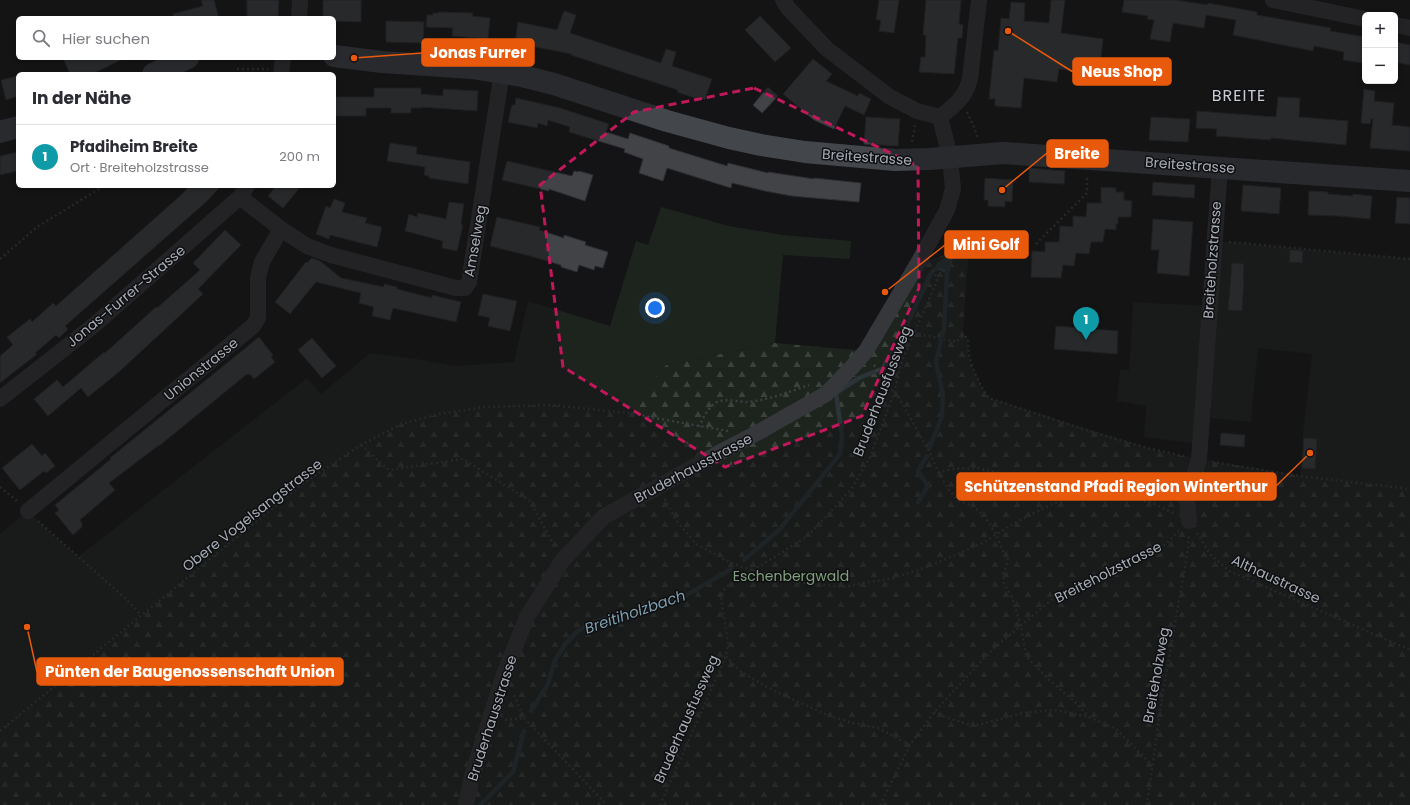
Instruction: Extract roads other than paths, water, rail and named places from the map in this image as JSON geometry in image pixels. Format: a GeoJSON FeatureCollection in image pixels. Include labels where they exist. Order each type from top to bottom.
{"type":"FeatureCollection","features":[{"type":"Feature","properties":{"kind":"main road","name":"Breitestrasse"},"geometry":{"type":"LineString","coordinates":[[336,56],[382,62],[472,68],[502,72],[554,84],[667,121],[729,138],[761,146],[805,152],[895,160],[1003,153],[1410,181]]}},
{"type":"Feature","properties":{"kind":"main road"},"geometry":{"type":"LineString","coordinates":[[157,72],[184,60]]}},
{"type":"Feature","properties":{"kind":"main road"},"geometry":{"type":"LineString","coordinates":[[0,132],[16,128]]}},
{"type":"Feature","properties":{"kind":"street"},"geometry":{"type":"LineString","coordinates":[[299,16],[300,0]]}},
{"type":"Feature","properties":{"kind":"street"},"geometry":{"type":"LineString","coordinates":[[783,0],[788,8],[827,49],[890,97],[917,111],[940,117],[961,99],[967,90],[970,79],[979,0]]}},
{"type":"Feature","properties":{"kind":"street"},"geometry":{"type":"LineString","coordinates":[[1274,0],[1362,18]]}},
{"type":"Feature","properties":{"kind":"street"},"geometry":{"type":"LineString","coordinates":[[1398,26],[1410,28]]}},
{"type":"Feature","properties":{"kind":"street"},"geometry":{"type":"LineString","coordinates":[[281,72],[283,60]]}},
{"type":"Feature","properties":{"kind":"street","name":"Amselweg"},"geometry":{"type":"LineString","coordinates":[[281,229],[307,246],[331,255],[456,288],[465,288],[469,282],[502,72]]}},
{"type":"Feature","properties":{"kind":"street","name":"Bruderhausstrasse"},"geometry":{"type":"LineString","coordinates":[[466,805],[472,776],[504,674],[527,618],[562,561],[603,517],[757,434],[826,394],[866,351],[918,263],[947,210],[953,189],[950,157],[940,117]]}},
{"type":"Feature","properties":{"kind":"street","name":"Breiteholzstrasse"},"geometry":{"type":"LineString","coordinates":[[1189,521],[1187,500],[1199,460],[1220,167]]}},
{"type":"Feature","properties":{"kind":"street"},"geometry":{"type":"LineString","coordinates":[[244,191],[281,229]]}},
{"type":"Feature","properties":{"kind":"street","name":"Jonas-Furrer-Strasse"},"geometry":{"type":"LineString","coordinates":[[0,399],[93,326],[244,191]]}},
{"type":"Feature","properties":{"kind":"street","name":"Unionstrasse"},"geometry":{"type":"LineString","coordinates":[[28,511],[253,326],[258,318],[258,278],[262,262],[281,229]]}},
{"type":"Feature","properties":{"kind":"water"},"geometry":{"type":"Polygon","coordinates":[[[949,251],[954,251],[950,273],[947,274],[935,268],[937,263],[949,255],[949,251]]]}},
{"type":"Feature","properties":{"kind":"waterway","name":"Breitiholzbach"},"geometry":{"type":"LineString","coordinates":[[901,338],[931,273],[936,269]]}},
{"type":"Feature","properties":{"kind":"waterway"},"geometry":{"type":"LineString","coordinates":[[942,336],[944,329],[947,274]]}},
{"type":"Feature","properties":{"kind":"waterway"},"geometry":{"type":"LineString","coordinates":[[929,449],[942,416],[943,395],[936,362],[941,341]]}},
{"type":"Feature","properties":{"kind":"waterway","name":"Breitiholzbach"},"geometry":{"type":"LineString","coordinates":[[744,560],[779,530],[840,454],[842,437],[836,393],[859,378],[884,368],[897,346]]}},
{"type":"Feature","properties":{"kind":"waterway"},"geometry":{"type":"LineString","coordinates":[[918,502],[928,486],[918,471],[927,456]]}},
{"type":"Feature","properties":{"kind":"waterway","name":"Breitiholzbach"},"geometry":{"type":"LineString","coordinates":[[531,711],[548,684],[555,660],[566,643],[578,631],[594,622],[609,617],[669,602],[685,596],[731,569]]}},
{"type":"Feature","properties":{"kind":"waterway"},"geometry":{"type":"LineString","coordinates":[[480,805],[513,772],[524,731]]}},
{"type":"Feature","properties":{"kind":"place","name":"Neus Shop"},"geometry":{"type":"Point","coordinates":[1008,31]}},
{"type":"Feature","properties":{"kind":"place","name":"Jonas Furrer"},"geometry":{"type":"Point","coordinates":[354,58]}},
{"type":"Feature","properties":{"kind":"place","name":"Breite"},"geometry":{"type":"Point","coordinates":[1002,190]}},
{"type":"Feature","properties":{"kind":"place","name":"Mini Golf"},"geometry":{"type":"Point","coordinates":[885,292]}},
{"type":"Feature","properties":{"kind":"place","name":"Pfadiheim Breite"},"geometry":{"type":"Point","coordinates":[1086,340]}},
{"type":"Feature","properties":{"kind":"place","name":"Schützenstand Pfadi Region Winterthur"},"geometry":{"type":"Point","coordinates":[1310,453]}},
{"type":"Feature","properties":{"kind":"place","name":"Pünten der Baugenossenschaft Union"},"geometry":{"type":"Point","coordinates":[27,627]}},
{"type":"Feature","properties":{"kind":"district","name":"BREITE"},"geometry":{"type":"Point","coordinates":[1239,95]}},
{"type":"Feature","properties":{"kind":"park label","name":"Eschenbergwald"},"geometry":{"type":"Point","coordinates":[791,576]}}]}
